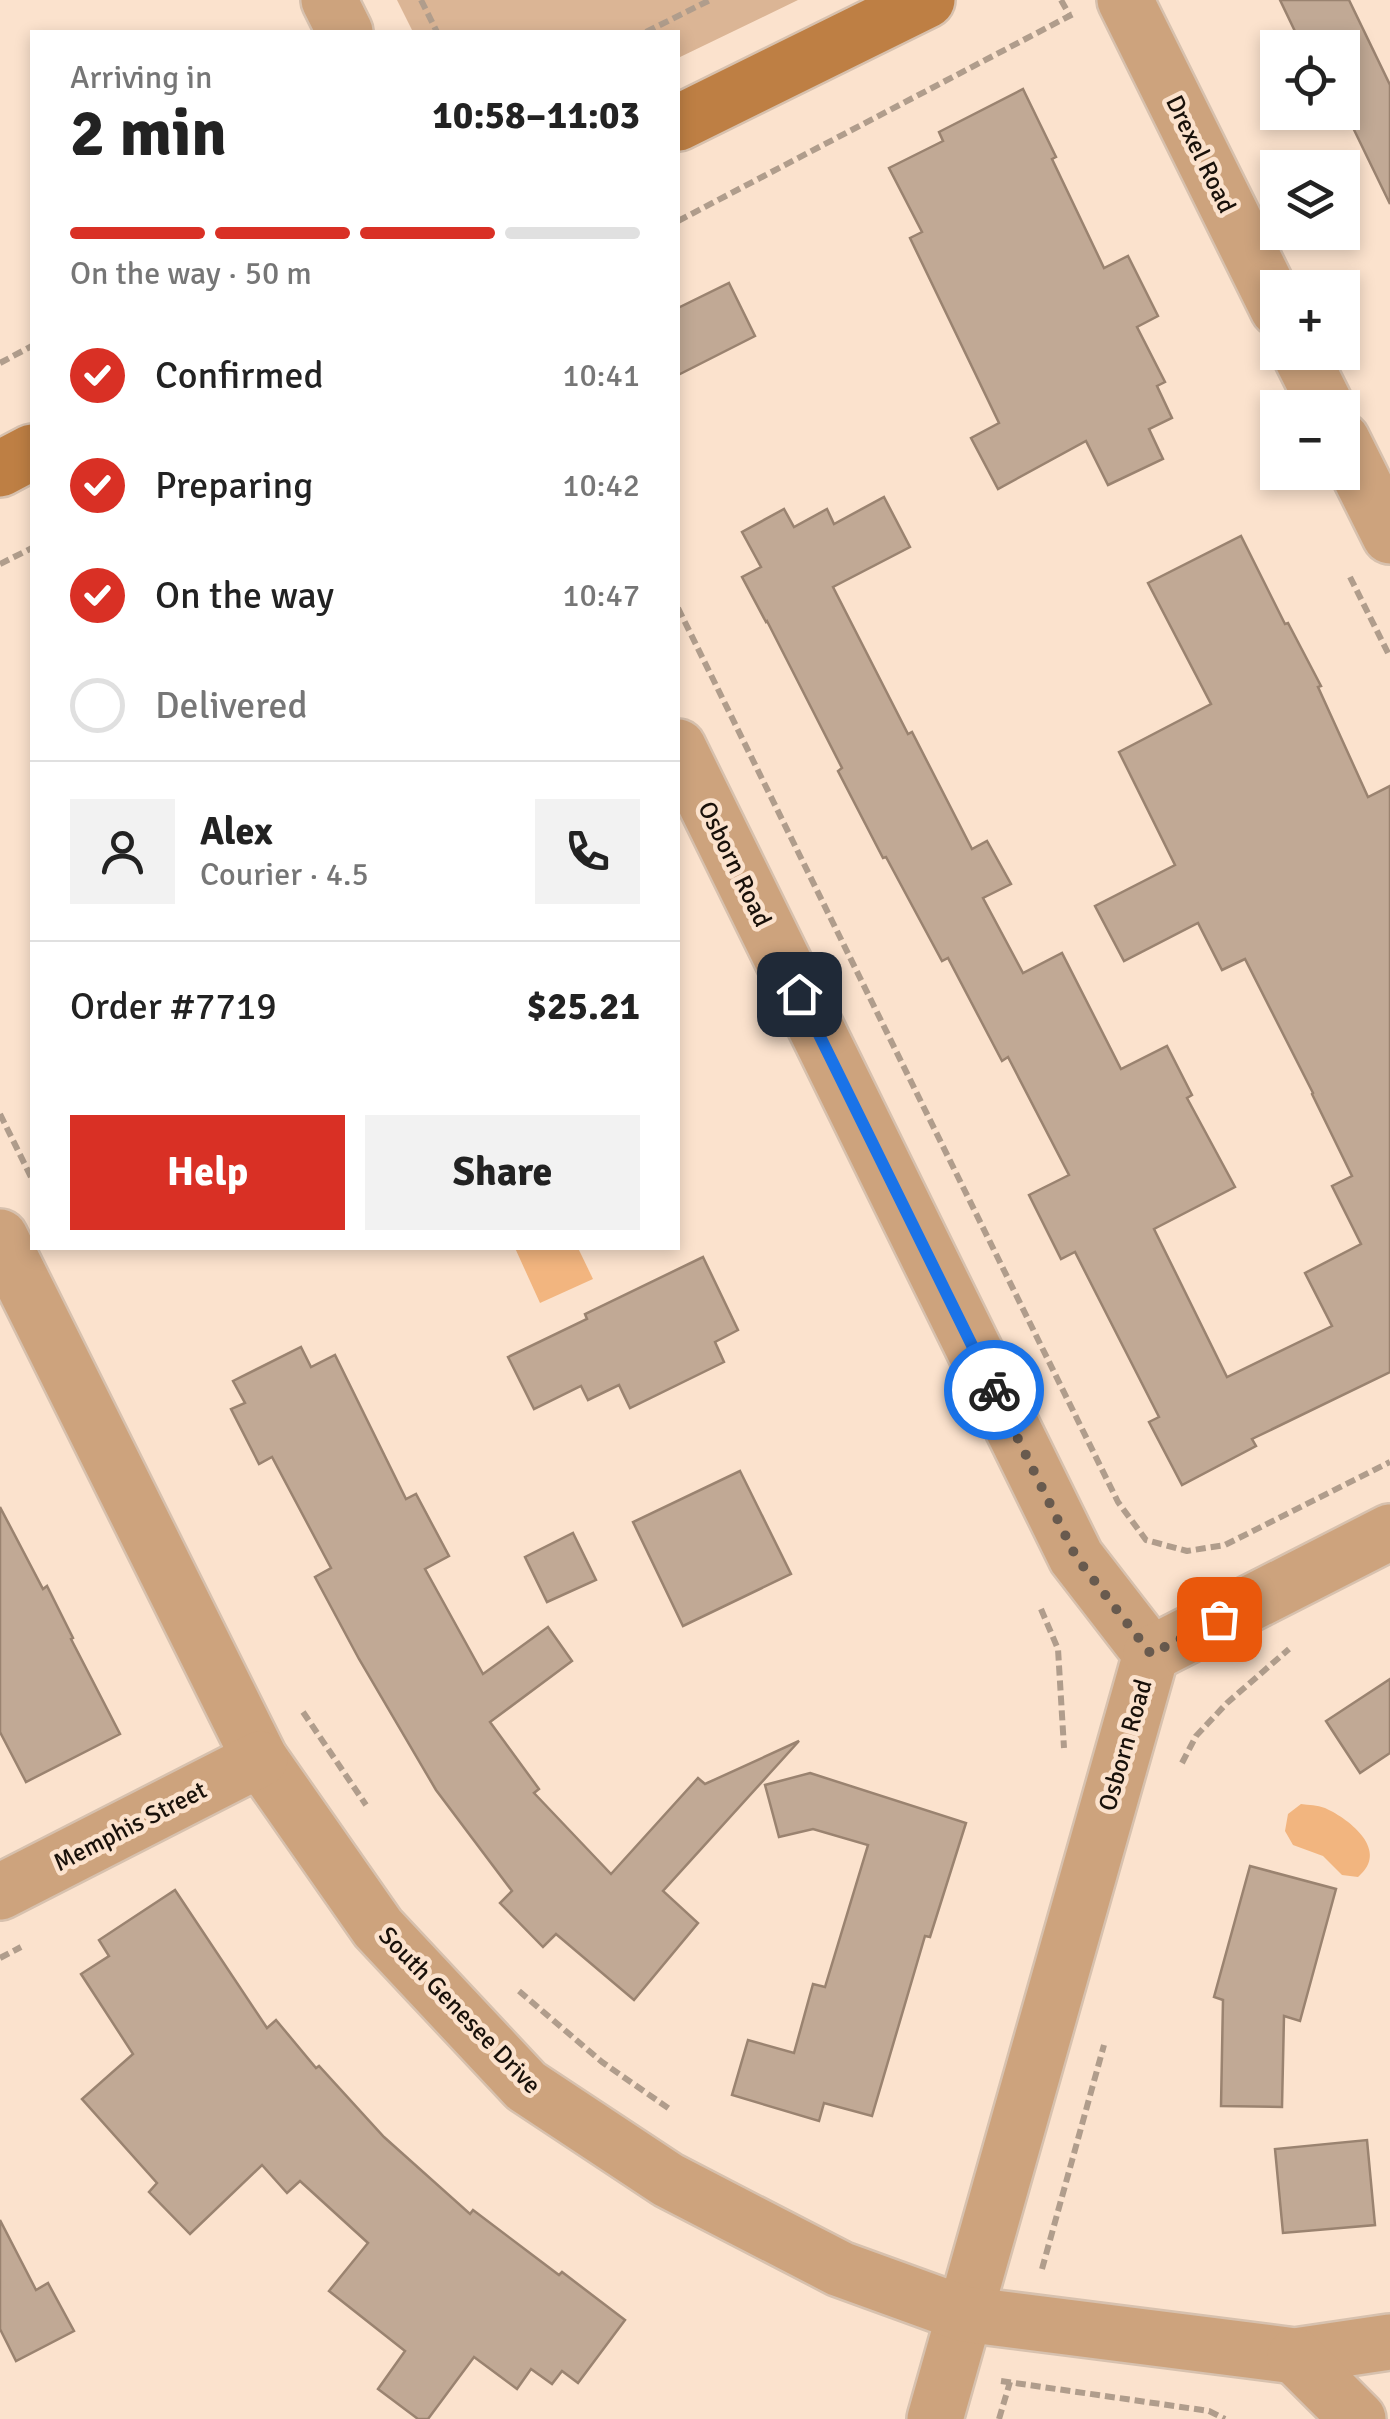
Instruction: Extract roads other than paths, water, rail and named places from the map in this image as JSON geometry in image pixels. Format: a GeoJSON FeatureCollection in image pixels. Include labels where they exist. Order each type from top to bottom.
{"type":"FeatureCollection","features":[{"type":"Feature","properties":{"kind":"street"},"geometry":{"type":"LineString","coordinates":[[329,0],[344,30]]}},
{"type":"Feature","properties":{"kind":"street"},"geometry":{"type":"LineString","coordinates":[[680,121],[927,0]]}},
{"type":"Feature","properties":{"kind":"street","name":"Drexel Road"},"geometry":{"type":"LineString","coordinates":[[1103,5],[1260,277]]}},
{"type":"Feature","properties":{"kind":"street"},"geometry":{"type":"LineString","coordinates":[[0,469],[30,453]]}},
{"type":"Feature","properties":{"kind":"street"},"geometry":{"type":"LineString","coordinates":[[1360,476],[1390,536]]}},
{"type":"Feature","properties":{"kind":"street","name":"Osborn Road"},"geometry":{"type":"LineString","coordinates":[[680,751],[1076,1557],[1151,1654],[936,2419]]}},
{"type":"Feature","properties":{"kind":"street","name":"South Genesee Drive"},"geometry":{"type":"LineString","coordinates":[[0,1236],[260,1759],[378,1928],[526,2086],[668,2180],[840,2269],[964,2314],[1295,2356],[1390,2342]]}},
{"type":"Feature","properties":{"kind":"street"},"geometry":{"type":"LineString","coordinates":[[1151,1654],[1390,1532]]}},
{"type":"Feature","properties":{"kind":"street","name":"Memphis Street"},"geometry":{"type":"LineString","coordinates":[[0,1892],[260,1759]]}},
{"type":"Feature","properties":{"kind":"street"},"geometry":{"type":"LineString","coordinates":[[1295,2356],[1358,2419]]}}]}
